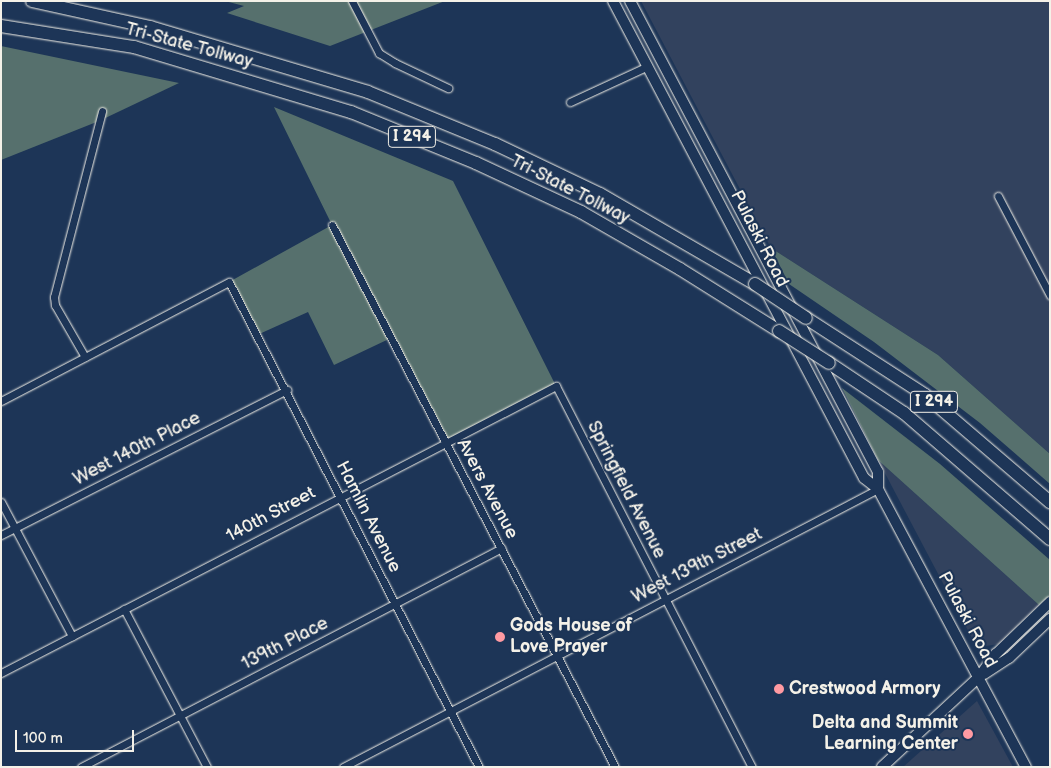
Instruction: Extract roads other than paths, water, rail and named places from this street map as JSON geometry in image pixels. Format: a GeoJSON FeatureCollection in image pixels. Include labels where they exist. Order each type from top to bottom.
{"type":"FeatureCollection","features":[{"type":"Feature","properties":{"kind":"highway","name":"Tri-State Tollway"},"geometry":{"type":"LineString","coordinates":[[32,1],[150,27],[368,92],[495,144],[600,194],[755,284],[926,395],[1050,502]]}},
{"type":"Feature","properties":{"kind":"highway","name":"Tri-State Tollway"},"geometry":{"type":"LineString","coordinates":[[7,26],[134,47],[351,112],[476,163],[580,212],[680,269],[829,363],[904,413],[1050,539]]}},
{"type":"Feature","properties":{"kind":"main road","name":"Pulaski Road"},"geometry":{"type":"LineString","coordinates":[[614,1],[864,478],[878,489],[1026,767]]}},
{"type":"Feature","properties":{"kind":"main road","name":"Pulaski Road"},"geometry":{"type":"LineString","coordinates":[[630,1],[878,472],[878,489]]}},
{"type":"Feature","properties":{"kind":"main road"},"geometry":{"type":"LineString","coordinates":[[979,677],[996,654],[1050,602]]}},
{"type":"Feature","properties":{"kind":"main road"},"geometry":{"type":"LineString","coordinates":[[882,767],[979,677],[1009,658],[1050,618]]}},
{"type":"Feature","properties":{"kind":"street"},"geometry":{"type":"LineString","coordinates":[[352,1],[380,52],[395,64],[448,88]]}},
{"type":"Feature","properties":{"kind":"street"},"geometry":{"type":"LineString","coordinates":[[570,102],[648,66]]}},
{"type":"Feature","properties":{"kind":"street"},"geometry":{"type":"LineString","coordinates":[[1,401],[85,357],[54,305],[54,297],[102,110]]}},
{"type":"Feature","properties":{"kind":"street"},"geometry":{"type":"LineString","coordinates":[[998,196],[1050,295]]}},
{"type":"Feature","properties":{"kind":"street","name":"Avers Avenue"},"geometry":{"type":"LineString","coordinates":[[332,226],[558,655],[612,766]]}},
{"type":"Feature","properties":{"kind":"street","name":"Hamlin Avenue"},"geometry":{"type":"LineString","coordinates":[[85,357],[229,282],[287,390],[479,767]]}},
{"type":"Feature","properties":{"kind":"street","name":"140th Street"},"geometry":{"type":"LineString","coordinates":[[1,673],[556,386]]}},
{"type":"Feature","properties":{"kind":"street","name":"Springfield Avenue"},"geometry":{"type":"LineString","coordinates":[[556,386],[752,767]]}},
{"type":"Feature","properties":{"kind":"street","name":"West 140th Place"},"geometry":{"type":"LineString","coordinates":[[1,535],[287,390]]}},
{"type":"Feature","properties":{"kind":"street","name":"West 139th Street"},"geometry":{"type":"LineString","coordinates":[[343,767],[878,489]]}},
{"type":"Feature","properties":{"kind":"street"},"geometry":{"type":"LineString","coordinates":[[1,502],[72,636]]}},
{"type":"Feature","properties":{"kind":"street","name":"139th Place"},"geometry":{"type":"LineString","coordinates":[[81,767],[501,548]]}},
{"type":"Feature","properties":{"kind":"street"},"geometry":{"type":"LineString","coordinates":[[124,609],[207,767]]}},
{"type":"Feature","properties":{"kind":"place","name":"Gods House of Love Prayer"},"geometry":{"type":"Point","coordinates":[500,637]}},
{"type":"Feature","properties":{"kind":"place","name":"Crestwood Armory"},"geometry":{"type":"Point","coordinates":[779,689]}},
{"type":"Feature","properties":{"kind":"place","name":"Delta and Summit Learning Center"},"geometry":{"type":"Point","coordinates":[968,734]}}]}
